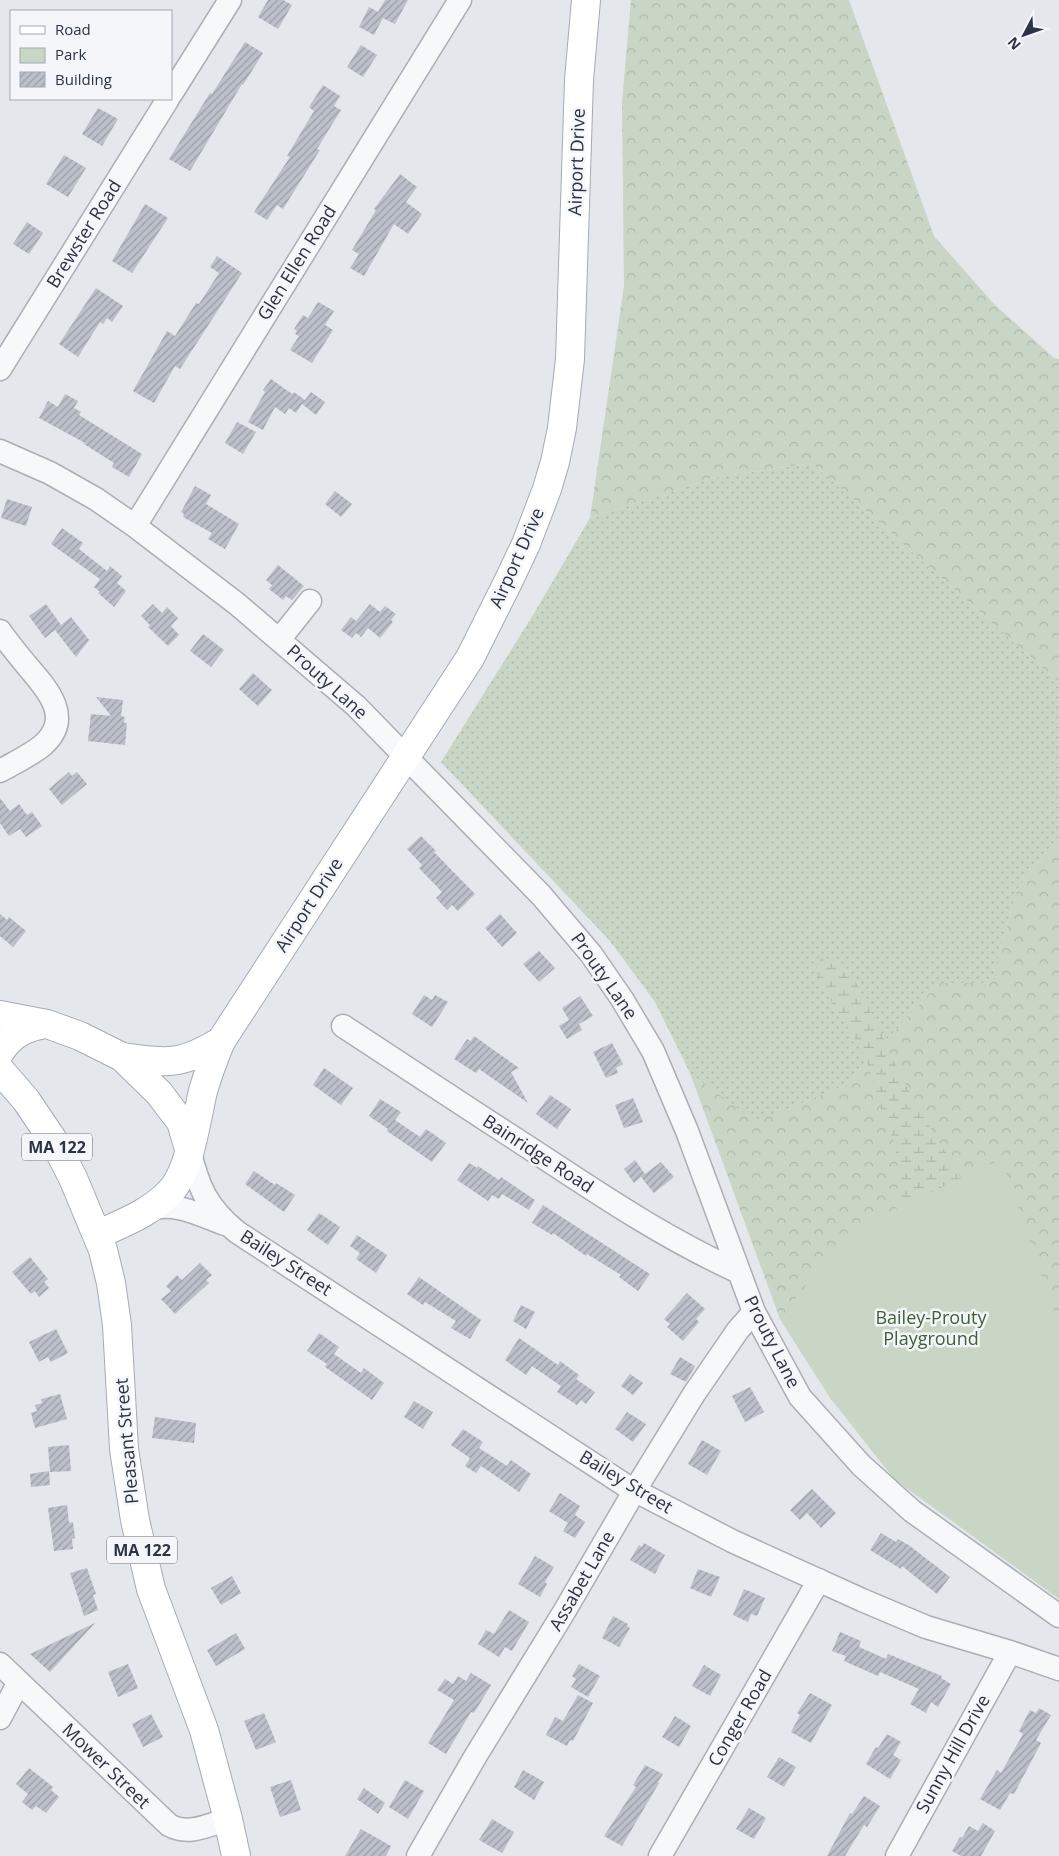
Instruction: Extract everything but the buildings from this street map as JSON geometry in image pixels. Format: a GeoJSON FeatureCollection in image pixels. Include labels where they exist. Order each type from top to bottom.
{"type":"FeatureCollection","features":[{"type":"Feature","properties":{"kind":"main road","name":"Airport Drive"},"geometry":{"type":"LineString","coordinates":[[147,1211],[176,1185],[184,1168],[204,1090],[221,1041],[470,658],[508,582],[537,517],[555,462],[562,428],[570,359],[579,80],[586,0]]}},
{"type":"Feature","properties":{"kind":"main road","name":"Airport Drive"},"geometry":{"type":"LineString","coordinates":[[0,1015],[47,1024],[80,1036],[122,1057],[159,1093],[181,1122],[189,1149]]}},
{"type":"Feature","properties":{"kind":"main road"},"geometry":{"type":"LineString","coordinates":[[0,1052],[10,1039],[22,1030],[47,1024]]}},
{"type":"Feature","properties":{"kind":"main road","name":"Airport Drive"},"geometry":{"type":"LineString","coordinates":[[122,1057],[159,1062],[181,1060],[200,1053],[221,1041]]}},
{"type":"Feature","properties":{"kind":"main road","name":"Pleasant Street"},"geometry":{"type":"LineString","coordinates":[[0,1070],[26,1100],[55,1143],[97,1234],[108,1268],[115,1305],[124,1449],[134,1520],[151,1589],[204,1730],[236,1856]]}},
{"type":"Feature","properties":{"kind":"main road","name":"Bailey Street"},"geometry":{"type":"LineString","coordinates":[[97,1234],[147,1211]]}},
{"type":"Feature","properties":{"kind":"street"},"geometry":{"type":"LineString","coordinates":[[172,92],[230,0]]}},
{"type":"Feature","properties":{"kind":"street","name":"Glen Ellen Road"},"geometry":{"type":"LineString","coordinates":[[134,526],[460,0]]}},
{"type":"Feature","properties":{"kind":"street","name":"Brewster Road"},"geometry":{"type":"LineString","coordinates":[[0,369],[167,100]]}},
{"type":"Feature","properties":{"kind":"street","name":"Prouty Lane"},"geometry":{"type":"LineString","coordinates":[[0,451],[50,473],[96,500],[134,526],[237,604],[356,706],[540,895],[591,954],[622,999],[653,1051],[687,1131],[754,1312],[800,1397],[861,1465],[912,1511],[1059,1616]]}},
{"type":"Feature","properties":{"kind":"street"},"geometry":{"type":"LineString","coordinates":[[279,640],[310,602]]}},
{"type":"Feature","properties":{"kind":"street"},"geometry":{"type":"LineString","coordinates":[[0,631],[48,690],[55,703],[57,716],[53,731],[45,743],[0,771]]}},
{"type":"Feature","properties":{"kind":"street","name":"Bainridge Road"},"geometry":{"type":"LineString","coordinates":[[343,1026],[595,1192],[678,1242],[739,1272]]}},
{"type":"Feature","properties":{"kind":"street","name":"Bailey Street"},"geometry":{"type":"LineString","coordinates":[[189,1149],[194,1170],[205,1196],[216,1213],[229,1226],[635,1490],[732,1541],[926,1627],[1059,1669]]}},
{"type":"Feature","properties":{"kind":"street","name":"Bailey Street"},"geometry":{"type":"LineString","coordinates":[[147,1211],[161,1207],[177,1208],[229,1226]]}},
{"type":"Feature","properties":{"kind":"street","name":"Assabet Lane"},"geometry":{"type":"LineString","coordinates":[[418,1856],[475,1757],[694,1394],[738,1330],[754,1312]]}},
{"type":"Feature","properties":{"kind":"street","name":"Conger Road"},"geometry":{"type":"LineString","coordinates":[[660,1856],[819,1580]]}},
{"type":"Feature","properties":{"kind":"street","name":"Sunny Hill Drive"},"geometry":{"type":"LineString","coordinates":[[897,1856],[1010,1652]]}},
{"type":"Feature","properties":{"kind":"street","name":"Mower Street"},"geometry":{"type":"LineString","coordinates":[[0,1664],[169,1825],[178,1829],[188,1830],[228,1819]]}},
{"type":"Feature","properties":{"kind":"street"},"geometry":{"type":"LineString","coordinates":[[0,1718],[19,1682]]}},
{"type":"Feature","properties":{"kind":"green space"},"geometry":{"type":"Polygon","coordinates":[[[631,0],[849,0],[934,236],[994,304],[1054,358],[1059,359],[1059,682],[812,463],[713,478],[590,518],[624,286],[622,102],[631,0]]]}},
{"type":"Feature","properties":{"kind":"green space"},"geometry":{"type":"Polygon","coordinates":[[[812,463],[1059,682],[1059,836],[1017,890],[991,983],[939,983],[845,1085],[756,1123],[690,1073],[655,1002],[610,941],[441,762],[533,615],[590,518],[713,478],[812,463]]]}},
{"type":"Feature","properties":{"kind":"green space"},"geometry":{"type":"Polygon","coordinates":[[[1059,836],[1059,1346],[896,1470],[831,1399],[780,1319],[690,1073],[756,1122],[845,1085],[939,983],[991,983],[1017,890],[1059,836]]]}},
{"type":"Feature","properties":{"kind":"green space"},"geometry":{"type":"Polygon","coordinates":[[[821,958],[840,963],[855,981],[916,1104],[981,1211],[901,1217],[900,1181],[894,1141],[881,1109],[868,1065],[854,1037],[819,981],[817,966],[821,958]]]}},
{"type":"Feature","properties":{"kind":"green space","name":"Bailey-Prouty Playground"},"geometry":{"type":"Polygon","coordinates":[[[1002,1159],[1059,1327],[1059,1599],[894,1479],[831,1399],[780,1319],[849,1231],[1002,1159]]]}}]}
